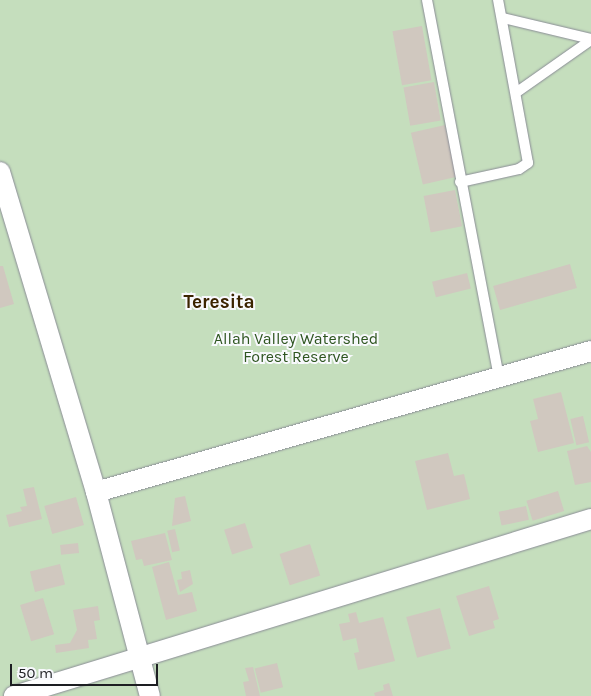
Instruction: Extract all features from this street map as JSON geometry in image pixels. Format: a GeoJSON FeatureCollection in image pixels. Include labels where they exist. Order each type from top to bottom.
{"type":"FeatureCollection","features":[{"type":"Feature","properties":{"kind":"street"},"geometry":{"type":"LineString","coordinates":[[0,172],[96,492],[137,659],[150,696]]}},
{"type":"Feature","properties":{"kind":"street"},"geometry":{"type":"LineString","coordinates":[[96,492],[591,350]]}},
{"type":"Feature","properties":{"kind":"street"},"geometry":{"type":"LineString","coordinates":[[14,696],[591,519]]}},
{"type":"Feature","properties":{"kind":"lane"},"geometry":{"type":"LineString","coordinates":[[427,0],[460,182],[499,376]]}},
{"type":"Feature","properties":{"kind":"lane"},"geometry":{"type":"LineString","coordinates":[[460,182],[519,169],[528,163],[517,92],[498,0]]}},
{"type":"Feature","properties":{"kind":"lane"},"geometry":{"type":"LineString","coordinates":[[503,18],[591,39]]}},
{"type":"Feature","properties":{"kind":"lane"},"geometry":{"type":"LineString","coordinates":[[517,92],[591,39]]}},
{"type":"Feature","properties":{"kind":"green space","name":"Allah Valley Watershed Forest Reserve"},"geometry":{"type":"Polygon","coordinates":[[[0,0],[591,0],[591,696],[0,696],[0,0]]]}},
{"type":"Feature","properties":{"kind":"building"},"geometry":{"type":"Polygon","coordinates":[[[422,26],[432,80],[402,85],[392,31],[422,26]]]}},
{"type":"Feature","properties":{"kind":"building"},"geometry":{"type":"Polygon","coordinates":[[[434,82],[441,120],[410,126],[403,87],[434,82]]]}},
{"type":"Feature","properties":{"kind":"building"},"geometry":{"type":"Polygon","coordinates":[[[445,125],[457,177],[423,185],[411,133],[445,125]]]}},
{"type":"Feature","properties":{"kind":"building"},"geometry":{"type":"Polygon","coordinates":[[[455,190],[462,226],[431,232],[424,196],[455,190]]]}},
{"type":"Feature","properties":{"kind":"building"},"geometry":{"type":"Polygon","coordinates":[[[570,264],[577,288],[500,310],[493,286],[570,264]]]}},
{"type":"Feature","properties":{"kind":"building"},"geometry":{"type":"Polygon","coordinates":[[[0,266],[3,266],[14,304],[0,308],[0,266]]]}},
{"type":"Feature","properties":{"kind":"building"},"geometry":{"type":"Polygon","coordinates":[[[467,273],[471,289],[436,297],[432,282],[467,273]]]}},
{"type":"Feature","properties":{"kind":"building"},"geometry":{"type":"Polygon","coordinates":[[[561,392],[574,443],[538,452],[530,421],[538,419],[533,399],[561,392]]]}},
{"type":"Feature","properties":{"kind":"building"},"geometry":{"type":"Polygon","coordinates":[[[583,416],[589,442],[576,445],[570,419],[583,416]]]}},
{"type":"Feature","properties":{"kind":"building"},"geometry":{"type":"Polygon","coordinates":[[[587,446],[591,452],[591,482],[575,485],[567,451],[587,446]]]}},
{"type":"Feature","properties":{"kind":"building"},"geometry":{"type":"Polygon","coordinates":[[[448,453],[454,476],[464,474],[470,499],[427,510],[415,461],[448,453]]]}},
{"type":"Feature","properties":{"kind":"building"},"geometry":{"type":"Polygon","coordinates":[[[34,487],[42,519],[9,527],[6,515],[22,511],[20,507],[27,506],[23,489],[34,487]]]}},
{"type":"Feature","properties":{"kind":"building"},"geometry":{"type":"Polygon","coordinates":[[[558,491],[564,511],[533,521],[526,501],[558,491]]]}},
{"type":"Feature","properties":{"kind":"building"},"geometry":{"type":"Polygon","coordinates":[[[185,496],[191,521],[172,526],[175,498],[185,496]]]}},
{"type":"Feature","properties":{"kind":"building"},"geometry":{"type":"Polygon","coordinates":[[[76,497],[84,525],[52,534],[44,506],[76,497]]]}},
{"type":"Feature","properties":{"kind":"building"},"geometry":{"type":"Polygon","coordinates":[[[526,506],[529,520],[502,526],[499,512],[526,506]]]}},
{"type":"Feature","properties":{"kind":"building"},"geometry":{"type":"Polygon","coordinates":[[[245,523],[253,548],[232,555],[224,530],[245,523]]]}},
{"type":"Feature","properties":{"kind":"building"},"geometry":{"type":"Polygon","coordinates":[[[175,529],[180,550],[172,552],[167,531],[175,529]]]}},
{"type":"Feature","properties":{"kind":"building"},"geometry":{"type":"Polygon","coordinates":[[[165,533],[172,560],[144,566],[142,559],[136,560],[131,541],[165,533]]]}},
{"type":"Feature","properties":{"kind":"building"},"geometry":{"type":"Polygon","coordinates":[[[78,543],[79,553],[61,555],[60,545],[78,543]]]}},
{"type":"Feature","properties":{"kind":"building"},"geometry":{"type":"Polygon","coordinates":[[[310,544],[320,575],[290,585],[280,554],[310,544]]]}},
{"type":"Feature","properties":{"kind":"building"},"geometry":{"type":"Polygon","coordinates":[[[169,562],[178,595],[192,592],[197,611],[166,620],[152,567],[169,562]]]}},
{"type":"Feature","properties":{"kind":"building"},"geometry":{"type":"Polygon","coordinates":[[[60,564],[65,584],[35,592],[30,571],[60,564]]]}},
{"type":"Feature","properties":{"kind":"building"},"geometry":{"type":"Polygon","coordinates":[[[190,570],[193,584],[180,592],[177,580],[182,579],[181,572],[190,570]]]}},
{"type":"Feature","properties":{"kind":"building"},"geometry":{"type":"Polygon","coordinates":[[[489,586],[499,619],[493,621],[495,628],[469,636],[456,596],[489,586]]]}},
{"type":"Feature","properties":{"kind":"building"},"geometry":{"type":"Polygon","coordinates":[[[43,598],[54,634],[31,641],[20,605],[43,598]]]}},
{"type":"Feature","properties":{"kind":"building"},"geometry":{"type":"Polygon","coordinates":[[[98,606],[100,620],[94,621],[97,639],[88,640],[89,648],[56,653],[55,645],[70,643],[77,630],[73,610],[98,606]]]}},
{"type":"Feature","properties":{"kind":"building"},"geometry":{"type":"Polygon","coordinates":[[[440,608],[451,649],[417,658],[406,617],[440,608]]]}},
{"type":"Feature","properties":{"kind":"building"},"geometry":{"type":"Polygon","coordinates":[[[356,612],[359,623],[383,617],[395,661],[358,670],[354,653],[359,652],[356,638],[343,641],[339,624],[350,622],[348,614],[356,612]]]}},
{"type":"Feature","properties":{"kind":"building"},"geometry":{"type":"Polygon","coordinates":[[[277,663],[283,687],[261,693],[255,669],[277,663]]]}},
{"type":"Feature","properties":{"kind":"building"},"geometry":{"type":"Polygon","coordinates":[[[253,667],[260,696],[246,696],[243,682],[249,681],[245,668],[253,667]]]}},
{"type":"Feature","properties":{"kind":"building"},"geometry":{"type":"Polygon","coordinates":[[[389,683],[393,696],[375,696],[374,693],[384,690],[383,685],[389,683]]]}},
{"type":"Feature","properties":{"kind":"district","name":"Teresita"},"geometry":{"type":"Point","coordinates":[219,303]}}]}
